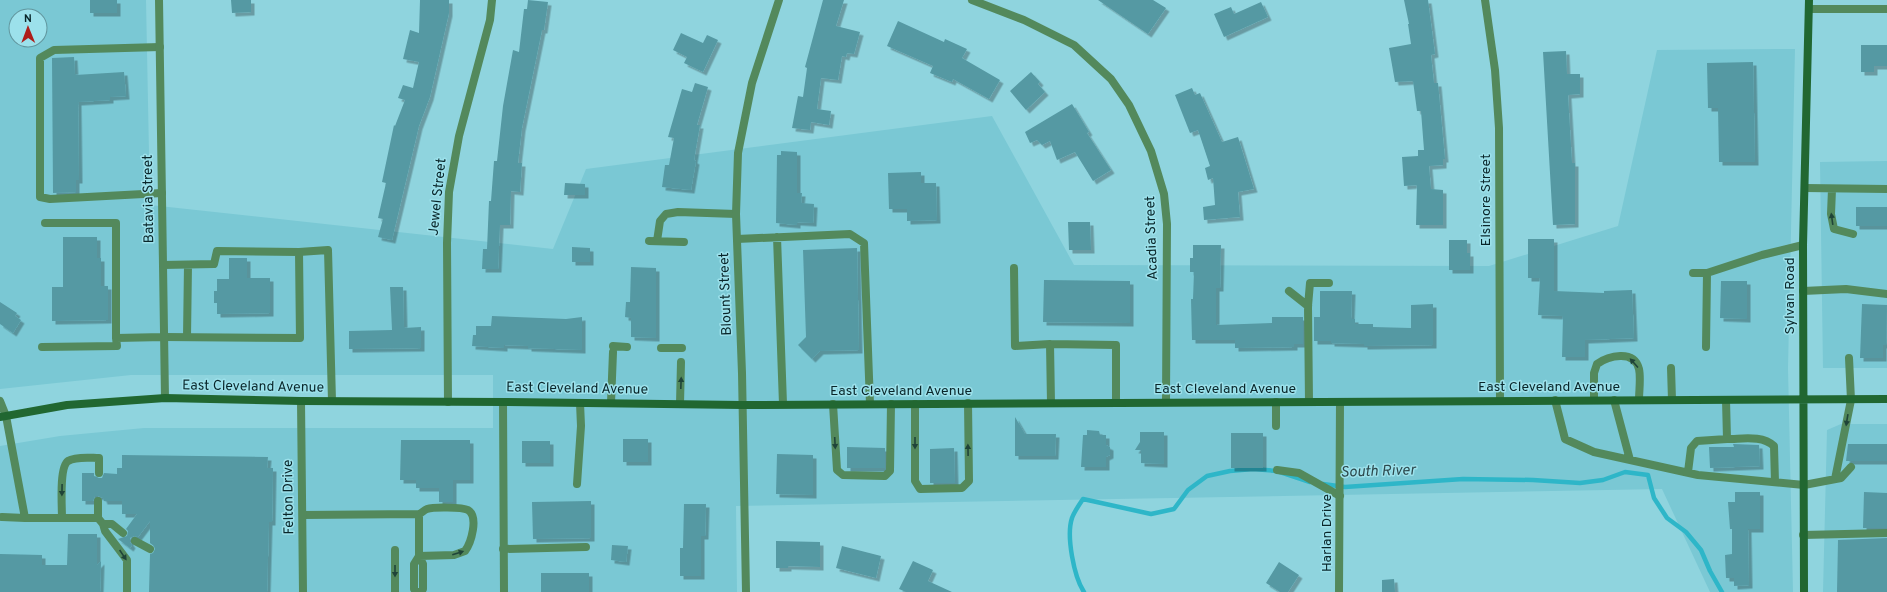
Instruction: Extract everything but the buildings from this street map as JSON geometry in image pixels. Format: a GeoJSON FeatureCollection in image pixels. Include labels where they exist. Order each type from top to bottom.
{"type":"FeatureCollection","features":[{"type":"Feature","properties":{"kind":"main road","name":"Sylvan Road"},"geometry":{"type":"LineString","coordinates":[[1804,592],[1803,245],[1809,0]]}},
{"type":"Feature","properties":{"kind":"main road","name":"East Cleveland Avenue"},"geometry":{"type":"LineString","coordinates":[[3,416],[66,405],[165,398],[301,401],[580,402],[742,405],[1887,399]]}},
{"type":"Feature","properties":{"kind":"street","name":"Batavia Street"},"geometry":{"type":"LineString","coordinates":[[159,0],[165,398]]}},
{"type":"Feature","properties":{"kind":"street","name":"Jewel Street"},"geometry":{"type":"LineString","coordinates":[[448,402],[447,242],[449,192],[459,136],[490,20],[492,0]]}},
{"type":"Feature","properties":{"kind":"street","name":"Blount Street"},"geometry":{"type":"LineString","coordinates":[[746,592],[742,405],[736,239],[738,153],[750,91],[778,0]]}},
{"type":"Feature","properties":{"kind":"street","name":"Acadia Street"},"geometry":{"type":"LineString","coordinates":[[972,0],[1024,20],[1074,45],[1111,78],[1129,105],[1151,151],[1164,194],[1167,224],[1166,402]]}},
{"type":"Feature","properties":{"kind":"street","name":"Elsinore Street"},"geometry":{"type":"LineString","coordinates":[[1485,0],[1495,70],[1499,128],[1500,400]]}},
{"type":"Feature","properties":{"kind":"street"},"geometry":{"type":"LineString","coordinates":[[1809,9],[1887,9]]}},
{"type":"Feature","properties":{"kind":"street"},"geometry":{"type":"LineString","coordinates":[[160,47],[54,50],[40,58],[40,197],[57,199],[162,194]]}},
{"type":"Feature","properties":{"kind":"street"},"geometry":{"type":"LineString","coordinates":[[1805,188],[1887,189]]}},
{"type":"Feature","properties":{"kind":"street"},"geometry":{"type":"LineString","coordinates":[[1832,189],[1831,214],[1834,229],[1853,234]]}},
{"type":"Feature","properties":{"kind":"street"},"geometry":{"type":"LineString","coordinates":[[684,242],[653,241],[660,221],[666,214],[678,212],[736,214]]}},
{"type":"Feature","properties":{"kind":"street"},"geometry":{"type":"LineString","coordinates":[[42,347],[117,346],[116,223],[45,223]]}},
{"type":"Feature","properties":{"kind":"street"},"geometry":{"type":"LineString","coordinates":[[736,239],[850,234],[864,242],[870,404]]}},
{"type":"Feature","properties":{"kind":"street"},"geometry":{"type":"LineString","coordinates":[[777,237],[783,404]]}},
{"type":"Feature","properties":{"kind":"street"},"geometry":{"type":"LineString","coordinates":[[1693,274],[1707,273],[1762,255],[1803,245]]}},
{"type":"Feature","properties":{"kind":"street"},"geometry":{"type":"LineString","coordinates":[[163,266],[214,264],[218,251],[299,252],[328,250],[332,401]]}},
{"type":"Feature","properties":{"kind":"street"},"geometry":{"type":"LineString","coordinates":[[116,338],[300,338],[299,252]]}},
{"type":"Feature","properties":{"kind":"street"},"geometry":{"type":"LineString","coordinates":[[187,337],[188,264]]}},
{"type":"Feature","properties":{"kind":"street"},"geometry":{"type":"LineString","coordinates":[[1014,268],[1015,346],[1050,344],[1116,345],[1116,403]]}},
{"type":"Feature","properties":{"kind":"street"},"geometry":{"type":"LineString","coordinates":[[1706,347],[1707,273]]}},
{"type":"Feature","properties":{"kind":"street"},"geometry":{"type":"LineString","coordinates":[[1309,402],[1308,306],[1310,283],[1329,283]]}},
{"type":"Feature","properties":{"kind":"street"},"geometry":{"type":"LineString","coordinates":[[1803,291],[1846,289],[1887,294]]}},
{"type":"Feature","properties":{"kind":"street"},"geometry":{"type":"LineString","coordinates":[[1289,292],[1308,306]]}},
{"type":"Feature","properties":{"kind":"street"},"geometry":{"type":"LineString","coordinates":[[1050,344],[1051,403]]}},
{"type":"Feature","properties":{"kind":"street"},"geometry":{"type":"LineString","coordinates":[[611,403],[613,349],[627,347]]}},
{"type":"Feature","properties":{"kind":"street"},"geometry":{"type":"LineString","coordinates":[[661,348],[682,348]]}},
{"type":"Feature","properties":{"kind":"street"},"geometry":{"type":"LineString","coordinates":[[1594,400],[1594,373],[1597,364],[1614,356],[1628,357],[1634,360],[1639,368],[1639,400]]}},
{"type":"Feature","properties":{"kind":"street"},"geometry":{"type":"LineString","coordinates":[[1835,479],[1850,400],[1849,358]]}},
{"type":"Feature","properties":{"kind":"street"},"geometry":{"type":"LineString","coordinates":[[680,404],[681,362]]}},
{"type":"Feature","properties":{"kind":"street"},"geometry":{"type":"LineString","coordinates":[[1672,368],[1672,400]]}},
{"type":"Feature","properties":{"kind":"street"},"geometry":{"type":"LineString","coordinates":[[1555,400],[1565,439],[1594,452],[1688,472],[1804,485],[1841,478],[1851,468]]}},
{"type":"Feature","properties":{"kind":"street"},"geometry":{"type":"LineString","coordinates":[[1614,400],[1630,460]]}},
{"type":"Feature","properties":{"kind":"street"},"geometry":{"type":"LineString","coordinates":[[1726,400],[1727,439]]}},
{"type":"Feature","properties":{"kind":"street"},"geometry":{"type":"LineString","coordinates":[[0,401],[25,518]]}},
{"type":"Feature","properties":{"kind":"street","name":"Felton Drive"},"geometry":{"type":"LineString","coordinates":[[301,401],[303,592]]}},
{"type":"Feature","properties":{"kind":"street"},"geometry":{"type":"LineString","coordinates":[[503,402],[504,592]]}},
{"type":"Feature","properties":{"kind":"street"},"geometry":{"type":"LineString","coordinates":[[577,484],[581,426],[580,402]]}},
{"type":"Feature","properties":{"kind":"street"},"geometry":{"type":"LineString","coordinates":[[1276,402],[1276,426]]}},
{"type":"Feature","properties":{"kind":"street","name":"Harlan Drive"},"geometry":{"type":"LineString","coordinates":[[1339,592],[1340,402]]}},
{"type":"Feature","properties":{"kind":"street"},"geometry":{"type":"LineString","coordinates":[[915,404],[915,482],[920,489],[962,488],[969,481],[968,403]]}},
{"type":"Feature","properties":{"kind":"street"},"geometry":{"type":"LineString","coordinates":[[833,404],[836,470],[843,475],[885,476],[890,471],[891,404]]}},
{"type":"Feature","properties":{"kind":"street"},"geometry":{"type":"LineString","coordinates":[[1688,472],[1691,448],[1697,441],[1764,439],[1774,446],[1774,482]]}},
{"type":"Feature","properties":{"kind":"street"},"geometry":{"type":"LineString","coordinates":[[62,518],[63,470],[66,463],[75,459],[99,458],[99,473]]}},
{"type":"Feature","properties":{"kind":"street"},"geometry":{"type":"LineString","coordinates":[[1277,470],[1299,473],[1340,496]]}},
{"type":"Feature","properties":{"kind":"street"},"geometry":{"type":"LineString","coordinates":[[98,501],[101,521],[105,531],[127,560],[127,592]]}},
{"type":"Feature","properties":{"kind":"street"},"geometry":{"type":"LineString","coordinates":[[303,515],[419,514],[426,509],[459,508],[468,510],[472,514],[473,536],[465,551],[454,555],[419,556]]}},
{"type":"Feature","properties":{"kind":"street"},"geometry":{"type":"LineString","coordinates":[[419,514],[419,556],[423,564],[423,589],[421,592]]}},
{"type":"Feature","properties":{"kind":"street"},"geometry":{"type":"LineString","coordinates":[[2,517],[62,518],[101,521],[112,524],[123,533]]}},
{"type":"Feature","properties":{"kind":"street"},"geometry":{"type":"LineString","coordinates":[[1803,535],[1887,533]]}},
{"type":"Feature","properties":{"kind":"street"},"geometry":{"type":"LineString","coordinates":[[135,541],[150,549]]}},
{"type":"Feature","properties":{"kind":"street"},"geometry":{"type":"LineString","coordinates":[[504,549],[586,547]]}},
{"type":"Feature","properties":{"kind":"street"},"geometry":{"type":"LineString","coordinates":[[395,550],[395,592]]}},
{"type":"Feature","properties":{"kind":"street"},"geometry":{"type":"LineString","coordinates":[[416,592],[414,589],[414,564],[419,556]]}},
{"type":"Feature","properties":{"kind":"shaded area"},"geometry":{"type":"Polygon","coordinates":[[[0,0],[146,0],[150,205],[553,249],[586,169],[992,116],[1074,265],[1489,266],[1618,226],[1657,50],[1795,49],[1788,368],[1793,592],[1710,592],[1662,489],[736,506],[737,592],[0,592],[0,446],[60,436],[144,428],[493,428],[493,375],[131,375],[0,389],[0,0]]]}},
{"type":"Feature","properties":{"kind":"shaded area"},"geometry":{"type":"Polygon","coordinates":[[[1887,161],[1887,368],[1823,368],[1820,162],[1887,161]]]}},
{"type":"Feature","properties":{"kind":"shaded area"},"geometry":{"type":"Polygon","coordinates":[[[1841,424],[1887,424],[1887,592],[1823,592],[1827,430],[1841,424]]]}},
{"type":"Feature","properties":{"kind":"waterway","name":"South River"},"geometry":{"type":"LineString","coordinates":[[1084,592],[1074,567],[1070,535],[1072,518],[1083,499],[1151,514],[1174,509],[1188,490],[1207,476],[1230,471],[1253,469],[1277,471],[1310,482]]}},
{"type":"Feature","properties":{"kind":"waterway","name":"South River"},"geometry":{"type":"LineString","coordinates":[[1323,484],[1345,487],[1463,479],[1533,480],[1580,483],[1603,480],[1625,472],[1648,475],[1654,498],[1667,518],[1686,532],[1701,550],[1710,571],[1722,592]]}}]}
